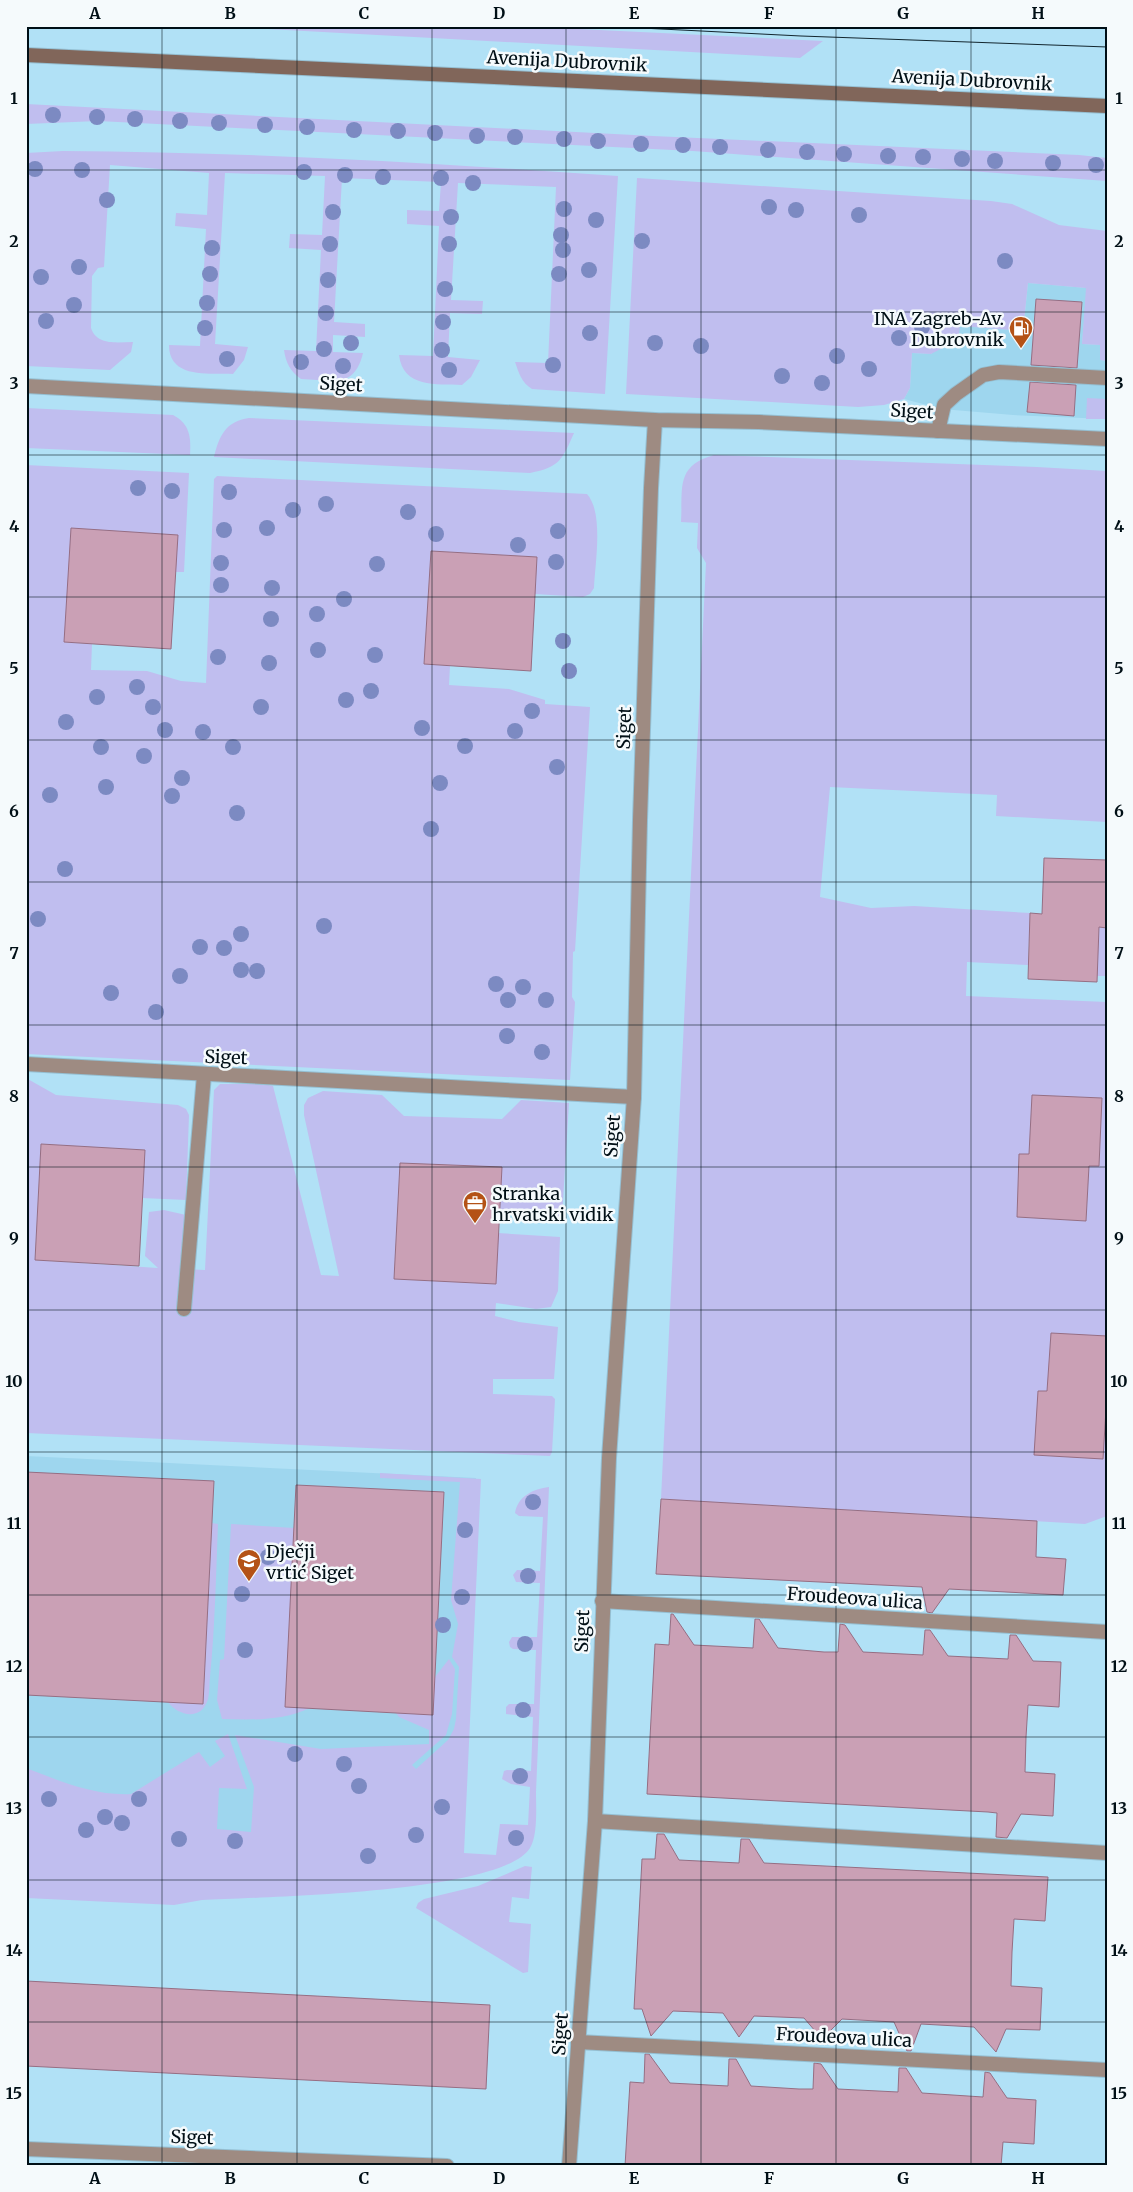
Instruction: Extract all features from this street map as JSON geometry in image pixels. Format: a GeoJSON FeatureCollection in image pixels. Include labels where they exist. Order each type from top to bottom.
{"type":"FeatureCollection","features":[{"type":"Feature","properties":{"kind":"main road","name":"Avenija Dubrovnik"},"geometry":{"type":"LineString","coordinates":[[26,55],[1107,106]]}},
{"type":"Feature","properties":{"kind":"street"},"geometry":{"type":"LineString","coordinates":[[938,431],[944,406],[956,394],[984,375],[999,372],[1107,378]]}},
{"type":"Feature","properties":{"kind":"street","name":"Siget"},"geometry":{"type":"LineString","coordinates":[[26,386],[655,420],[759,422],[1107,439]]}},
{"type":"Feature","properties":{"kind":"street","name":"Siget"},"geometry":{"type":"LineString","coordinates":[[569,2166],[594,1821],[609,1449],[634,1097],[650,488],[655,420]]}},
{"type":"Feature","properties":{"kind":"street","name":"Siget"},"geometry":{"type":"LineString","coordinates":[[26,1064],[634,1097]]}},
{"type":"Feature","properties":{"kind":"street"},"geometry":{"type":"LineString","coordinates":[[184,1310],[204,1075]]}},
{"type":"Feature","properties":{"kind":"street","name":"Froudeova ulica"},"geometry":{"type":"LineString","coordinates":[[602,1601],[1107,1632]]}},
{"type":"Feature","properties":{"kind":"street"},"geometry":{"type":"LineString","coordinates":[[594,1821],[1107,1853]]}},
{"type":"Feature","properties":{"kind":"street","name":"Froudeova ulica"},"geometry":{"type":"LineString","coordinates":[[578,2042],[1107,2070]]}},
{"type":"Feature","properties":{"kind":"street","name":"Siget"},"geometry":{"type":"LineString","coordinates":[[26,2149],[447,2166]]}},
{"type":"Feature","properties":{"kind":"shaded area"},"geometry":{"type":"Polygon","coordinates":[[[214,26],[517,26],[823,41],[800,58],[214,26]]]}},
{"type":"Feature","properties":{"kind":"shaded area"},"geometry":{"type":"Polygon","coordinates":[[[26,104],[653,136],[1079,155],[1107,158],[1107,181],[693,151],[98,121],[26,124],[26,104]]]}},
{"type":"Feature","properties":{"kind":"shaded area"},"geometry":{"type":"Polygon","coordinates":[[[63,151],[340,159],[618,176],[605,394],[532,389],[519,374],[515,362],[548,363],[556,187],[458,183],[451,300],[483,301],[482,314],[450,313],[448,357],[480,360],[471,377],[462,385],[442,385],[414,379],[402,366],[399,355],[433,356],[439,226],[407,224],[407,210],[439,211],[441,182],[342,178],[334,322],[365,324],[365,337],[333,335],[333,352],[363,353],[359,365],[348,378],[322,381],[301,379],[297,376],[289,366],[284,350],[316,351],[321,250],[289,248],[290,234],[322,235],[325,176],[225,173],[215,344],[248,347],[244,360],[233,374],[202,373],[183,369],[176,364],[171,356],[169,345],[200,346],[206,229],[175,226],[176,213],[207,215],[209,173],[110,165],[104,267],[98,268],[92,276],[91,328],[98,338],[108,342],[133,342],[131,352],[110,370],[26,366],[26,153],[63,151]]]}},
{"type":"Feature","properties":{"kind":"shaded area"},"geometry":{"type":"Polygon","coordinates":[[[637,178],[991,201],[1012,204],[1059,225],[1107,231],[1107,361],[1100,360],[1100,345],[1082,344],[1086,288],[1028,283],[1023,331],[960,326],[958,340],[931,354],[912,353],[910,388],[904,399],[884,405],[858,407],[626,394],[637,178]]]}},
{"type":"Feature","properties":{"kind":"shaded area","name":"INA Zagreb-Av. Dubrovnik"},"geometry":{"type":"Polygon","coordinates":[[[1028,283],[1087,288],[1082,344],[1101,345],[1100,360],[1107,361],[1107,419],[1013,415],[942,409],[904,399],[910,388],[912,353],[931,354],[960,326],[1023,331],[1028,283]]]}},
{"type":"Feature","properties":{"kind":"shaded area"},"geometry":{"type":"Polygon","coordinates":[[[1087,398],[1107,399],[1107,419],[1086,419],[1087,398]]]}},
{"type":"Feature","properties":{"kind":"shaded area"},"geometry":{"type":"Polygon","coordinates":[[[26,408],[173,415],[186,427],[190,442],[190,455],[26,448],[26,408]]]}},
{"type":"Feature","properties":{"kind":"shaded area"},"geometry":{"type":"Polygon","coordinates":[[[249,418],[574,433],[559,461],[548,468],[530,473],[214,457],[218,442],[229,426],[249,418]]]}},
{"type":"Feature","properties":{"kind":"shaded area"},"geometry":{"type":"Polygon","coordinates":[[[714,455],[1107,471],[1107,822],[996,816],[997,795],[830,787],[820,897],[871,908],[914,906],[1030,913],[1028,965],[967,962],[966,996],[1107,1002],[1107,1516],[1085,1524],[661,1499],[706,563],[697,548],[698,523],[681,522],[682,489],[687,472],[701,460],[714,455]],[[1032,1095],[1029,1154],[1019,1154],[1017,1217],[1086,1221],[1089,1166],[1099,1165],[1102,1098],[1032,1095]]]}},
{"type":"Feature","properties":{"kind":"shaded area"},"geometry":{"type":"Polygon","coordinates":[[[26,465],[189,473],[184,572],[175,572],[64,642],[92,644],[91,670],[147,671],[181,681],[206,683],[214,479],[217,476],[587,494],[592,502],[595,513],[597,539],[594,588],[590,594],[583,597],[535,594],[537,557],[431,551],[424,664],[450,666],[449,685],[509,689],[545,700],[545,704],[590,707],[575,951],[573,952],[572,997],[575,1002],[570,1080],[26,1054],[26,465]]]}},
{"type":"Feature","properties":{"kind":"shaded area"},"geometry":{"type":"Polygon","coordinates":[[[1099,927],[1107,928],[1107,976],[1097,976],[1099,927]]]}},
{"type":"Feature","properties":{"kind":"shaded area"},"geometry":{"type":"Polygon","coordinates":[[[26,1078],[56,1095],[178,1105],[186,1109],[189,1115],[186,1200],[142,1198],[145,1150],[41,1144],[35,1260],[158,1268],[145,1256],[149,1212],[164,1210],[186,1215],[183,1269],[205,1270],[214,1090],[220,1084],[264,1084],[273,1086],[321,1275],[339,1276],[304,1115],[304,1105],[308,1098],[323,1091],[382,1095],[404,1116],[502,1119],[521,1100],[569,1103],[562,1217],[500,1214],[501,1167],[400,1163],[394,1279],[496,1284],[498,1233],[560,1237],[558,1291],[551,1307],[536,1309],[496,1303],[495,1316],[519,1322],[558,1327],[554,1379],[493,1379],[493,1394],[552,1396],[555,1399],[552,1452],[550,1456],[26,1433],[26,1078]]]}},
{"type":"Feature","properties":{"kind":"shaded area","name":"Dječji vrtić Siget"},"geometry":{"type":"Polygon","coordinates":[[[26,1456],[476,1478],[457,1874],[26,1856],[26,1456]]]}},
{"type":"Feature","properties":{"kind":"shaded area"},"geometry":{"type":"Polygon","coordinates":[[[380,1473],[481,1479],[464,1853],[496,1855],[500,1824],[528,1825],[530,1787],[511,1784],[502,1779],[504,1771],[507,1770],[531,1771],[533,1717],[506,1714],[506,1707],[509,1704],[534,1704],[536,1650],[513,1649],[510,1647],[509,1642],[512,1637],[537,1637],[540,1583],[516,1582],[513,1575],[517,1570],[540,1571],[543,1517],[519,1516],[515,1513],[519,1502],[527,1494],[549,1487],[536,1821],[533,1843],[530,1848],[510,1863],[475,1875],[429,1884],[377,1890],[202,1900],[174,1905],[26,1898],[26,1768],[90,1790],[104,1793],[131,1794],[199,1752],[210,1767],[225,1756],[215,1741],[228,1734],[247,1789],[219,1788],[217,1829],[251,1832],[254,1787],[235,1735],[321,1749],[429,1744],[429,1730],[399,1717],[396,1713],[435,1677],[449,1659],[455,1669],[452,1714],[446,1735],[412,1765],[416,1769],[448,1740],[454,1729],[456,1719],[459,1667],[452,1657],[458,1624],[451,1600],[460,1482],[380,1478],[380,1473]]]}},
{"type":"Feature","properties":{"kind":"shaded area"},"geometry":{"type":"Polygon","coordinates":[[[212,1523],[218,1524],[209,1695],[198,1713],[187,1714],[176,1710],[168,1702],[203,1704],[212,1523]]]}},
{"type":"Feature","properties":{"kind":"shaded area"},"geometry":{"type":"Polygon","coordinates":[[[231,1524],[294,1528],[285,1707],[310,1708],[289,1715],[267,1719],[222,1719],[217,1700],[220,1660],[224,1659],[231,1524]]]}},
{"type":"Feature","properties":{"kind":"shaded area"},"geometry":{"type":"Polygon","coordinates":[[[525,1866],[532,1867],[529,1899],[512,1897],[509,1922],[531,1924],[528,1972],[523,1973],[416,1908],[418,1903],[424,1899],[478,1886],[525,1866]]]}},
{"type":"Feature","properties":{"kind":"building"},"geometry":{"type":"Polygon","coordinates":[[[1036,299],[1082,302],[1077,368],[1031,365],[1036,299]]]}},
{"type":"Feature","properties":{"kind":"building"},"geometry":{"type":"Polygon","coordinates":[[[1030,382],[1076,385],[1074,416],[1027,412],[1030,382]]]}},
{"type":"Feature","properties":{"kind":"building"},"geometry":{"type":"Polygon","coordinates":[[[71,528],[178,535],[171,649],[64,642],[71,528]]]}},
{"type":"Feature","properties":{"kind":"building"},"geometry":{"type":"Polygon","coordinates":[[[431,551],[537,557],[531,671],[424,664],[431,551]]]}},
{"type":"Feature","properties":{"kind":"building"},"geometry":{"type":"Polygon","coordinates":[[[1044,858],[1107,860],[1107,928],[1099,927],[1097,982],[1028,979],[1030,913],[1042,914],[1044,858]]]}},
{"type":"Feature","properties":{"kind":"building"},"geometry":{"type":"Polygon","coordinates":[[[1032,1095],[1102,1098],[1099,1166],[1089,1166],[1086,1221],[1017,1217],[1019,1154],[1029,1154],[1032,1095]]]}},
{"type":"Feature","properties":{"kind":"building"},"geometry":{"type":"Polygon","coordinates":[[[41,1144],[145,1150],[139,1266],[35,1260],[41,1144]]]}},
{"type":"Feature","properties":{"kind":"building"},"geometry":{"type":"Polygon","coordinates":[[[400,1163],[502,1167],[496,1284],[394,1279],[400,1163]]]}},
{"type":"Feature","properties":{"kind":"building"},"geometry":{"type":"Polygon","coordinates":[[[1051,1333],[1107,1336],[1107,1392],[1103,1459],[1034,1455],[1038,1391],[1047,1391],[1051,1333]]]}},
{"type":"Feature","properties":{"kind":"building"},"geometry":{"type":"Polygon","coordinates":[[[26,1472],[214,1481],[203,1704],[26,1695],[26,1472]]]}},
{"type":"Feature","properties":{"kind":"building"},"geometry":{"type":"Polygon","coordinates":[[[296,1485],[444,1492],[433,1715],[285,1707],[296,1485]]]}},
{"type":"Feature","properties":{"kind":"building"},"geometry":{"type":"Polygon","coordinates":[[[661,1499],[1037,1521],[1036,1557],[1066,1559],[1063,1595],[949,1589],[932,1613],[927,1612],[922,1587],[656,1574],[661,1499]]]}},
{"type":"Feature","properties":{"kind":"building"},"geometry":{"type":"Polygon","coordinates":[[[671,1614],[673,1614],[694,1645],[753,1648],[755,1619],[759,1619],[778,1648],[824,1652],[838,1652],[840,1624],[845,1625],[863,1652],[923,1655],[925,1630],[930,1630],[948,1656],[1008,1659],[1010,1635],[1016,1635],[1033,1661],[1061,1662],[1059,1707],[1028,1705],[1026,1737],[1025,1772],[1055,1774],[1053,1816],[1021,1814],[1007,1838],[996,1837],[997,1813],[647,1794],[655,1644],[669,1645],[671,1614]]]}},
{"type":"Feature","properties":{"kind":"building"},"geometry":{"type":"Polygon","coordinates":[[[657,1834],[664,1834],[679,1860],[739,1863],[741,1839],[749,1839],[764,1863],[1048,1877],[1045,1921],[1014,1919],[1012,1952],[1011,1986],[1042,1988],[1040,2030],[1006,2029],[996,2052],[974,2027],[921,2024],[911,2051],[907,2051],[894,2022],[842,2019],[822,2039],[804,2018],[754,2016],[739,2037],[723,2013],[673,2011],[651,2036],[642,2009],[634,2009],[642,1859],[655,1859],[657,1834]]]}},
{"type":"Feature","properties":{"kind":"building"},"geometry":{"type":"Polygon","coordinates":[[[26,1981],[490,2005],[486,2089],[26,2066],[26,1981]]]}},
{"type":"Feature","properties":{"kind":"building"},"geometry":{"type":"Polygon","coordinates":[[[645,2054],[649,2054],[670,2083],[728,2086],[729,2059],[736,2059],[751,2086],[813,2089],[814,2063],[821,2064],[838,2089],[898,2092],[899,2068],[906,2068],[922,2093],[983,2097],[985,2072],[990,2073],[1007,2098],[1036,2100],[1034,2144],[1003,2142],[1001,2166],[625,2166],[630,2082],[644,2083],[645,2054]]]}},
{"type":"Feature","properties":{"kind":"tram line"},"geometry":{"type":"LineString","coordinates":[[601,26],[801,36],[1107,47]]}},
{"type":"Feature","properties":{"kind":"place","name":"INA Zagreb-Av. Dubrovnik"},"geometry":{"type":"Point","coordinates":[1021,349]}},
{"type":"Feature","properties":{"kind":"place","name":"Stranka hrvatski vidik"},"geometry":{"type":"Point","coordinates":[475,1224]}},
{"type":"Feature","properties":{"kind":"place","name":"Dječji vrtić Siget"},"geometry":{"type":"Point","coordinates":[249,1582]}}]}
